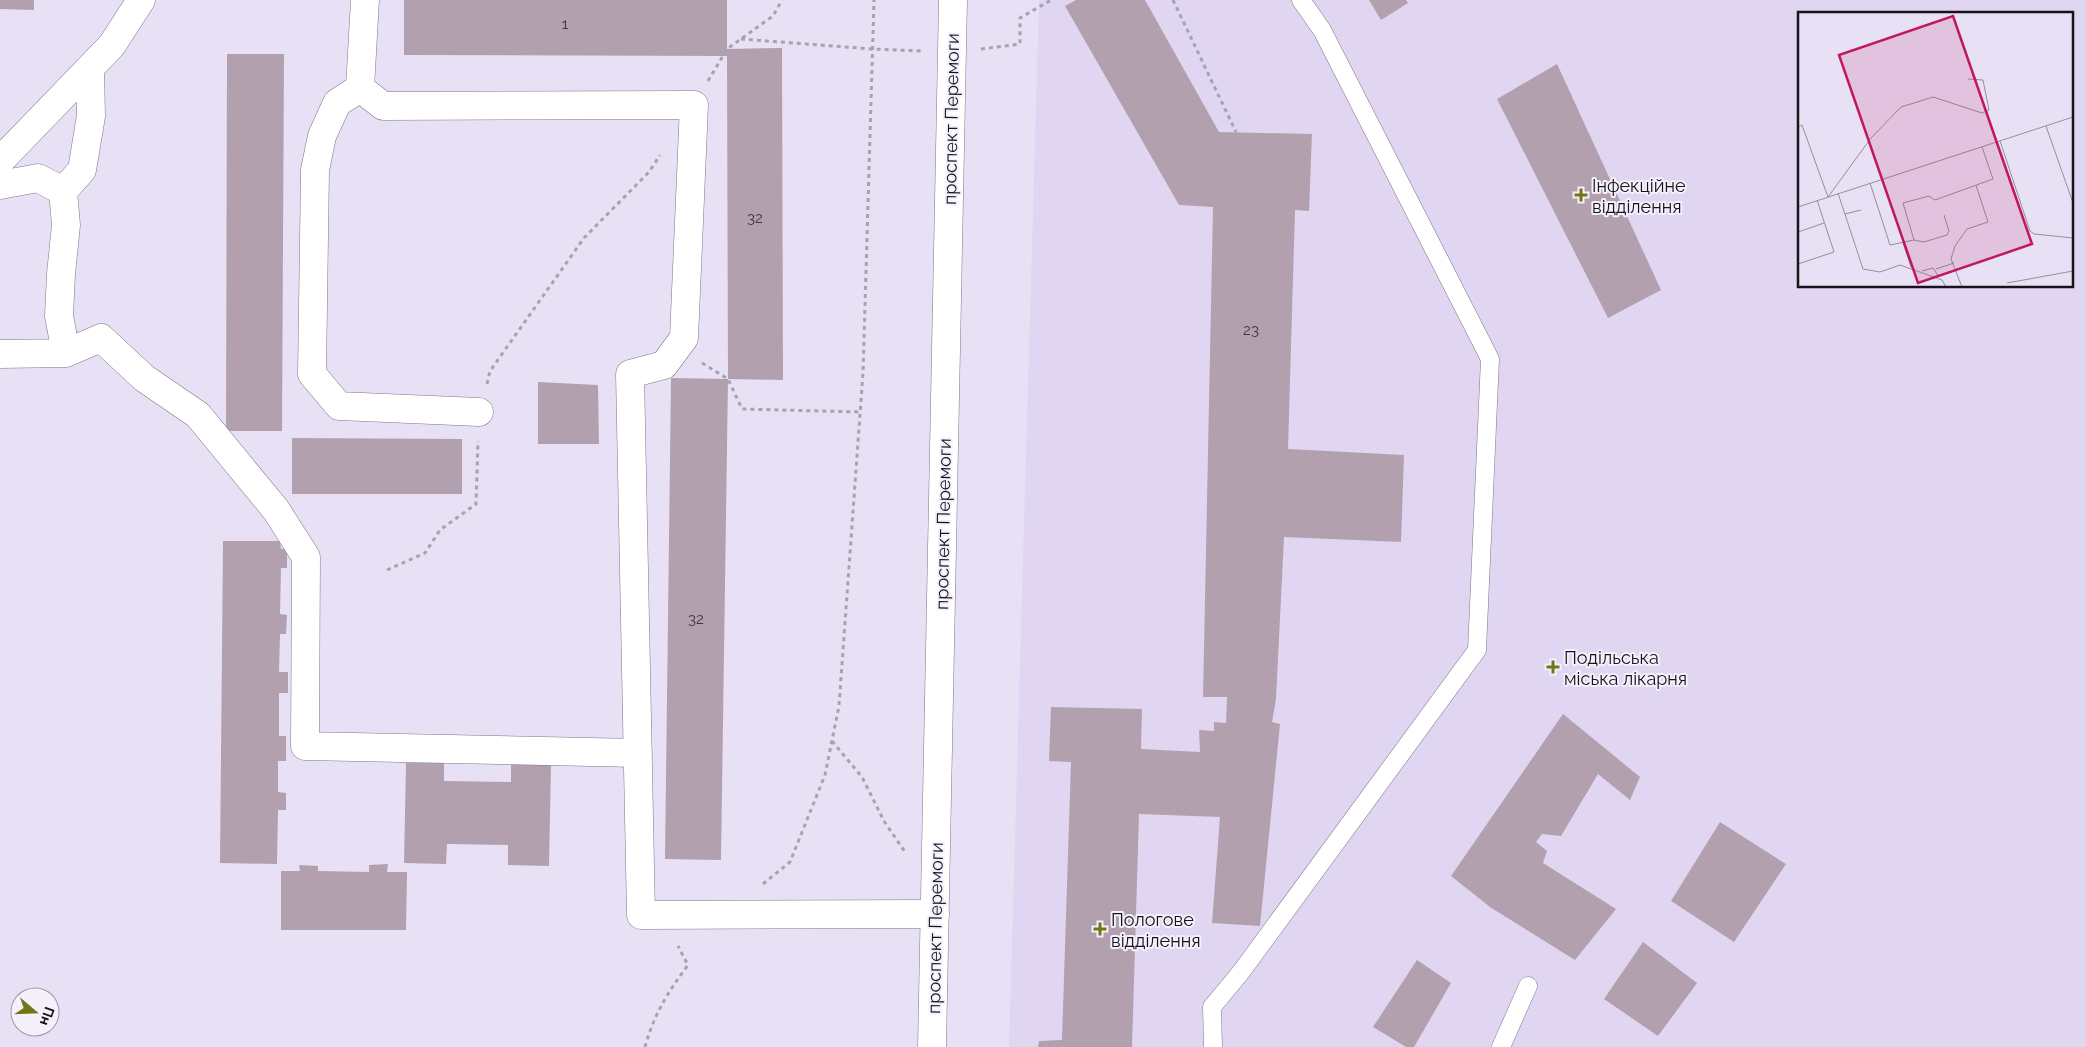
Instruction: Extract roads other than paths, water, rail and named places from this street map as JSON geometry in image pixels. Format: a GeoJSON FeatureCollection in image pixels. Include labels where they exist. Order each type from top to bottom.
{"type":"FeatureCollection","features":[{"type":"Feature","properties":{"kind":"street"},"geometry":{"type":"LineString","coordinates":[[0,161],[112,45],[141,0]]}},
{"type":"Feature","properties":{"kind":"street"},"geometry":{"type":"LineString","coordinates":[[360,88],[365,0]]}},
{"type":"Feature","properties":{"kind":"street","name":"проспект Перемоги"},"geometry":{"type":"LineString","coordinates":[[932,1047],[954,0]]}},
{"type":"Feature","properties":{"kind":"street"},"geometry":{"type":"LineString","coordinates":[[66,353],[59,316],[60,274],[66,225],[63,191],[82,170],[91,116],[90,69]]}},
{"type":"Feature","properties":{"kind":"street"},"geometry":{"type":"LineString","coordinates":[[360,88],[382,106],[694,105],[684,338],[664,365],[630,374],[640,915],[935,914]]}},
{"type":"Feature","properties":{"kind":"street"},"geometry":{"type":"LineString","coordinates":[[360,88],[336,103],[322,136],[315,170],[312,374],[339,406],[479,412]]}},
{"type":"Feature","properties":{"kind":"street"},"geometry":{"type":"LineString","coordinates":[[0,185],[38,178],[63,191]]}},
{"type":"Feature","properties":{"kind":"street"},"geometry":{"type":"LineString","coordinates":[[0,354],[66,353],[101,338],[144,378],[198,415],[276,510],[306,558],[305,746],[638,753]]}},
{"type":"Feature","properties":{"kind":"lane"},"geometry":{"type":"LineString","coordinates":[[1213,1047],[1212,1007],[1241,972],[1478,650],[1490,359],[1322,30],[1301,0]]}},
{"type":"Feature","properties":{"kind":"lane"},"geometry":{"type":"LineString","coordinates":[[1501,1047],[1528,986]]}},
{"type":"Feature","properties":{"kind":"place","name":"Інфекційне відділення"},"geometry":{"type":"Point","coordinates":[1581,195]}},
{"type":"Feature","properties":{"kind":"place","name":"Подільська міська лікарня"},"geometry":{"type":"Point","coordinates":[1553,667]}},
{"type":"Feature","properties":{"kind":"place","name":"Пологове відділення"},"geometry":{"type":"Point","coordinates":[1100,929]}}]}
